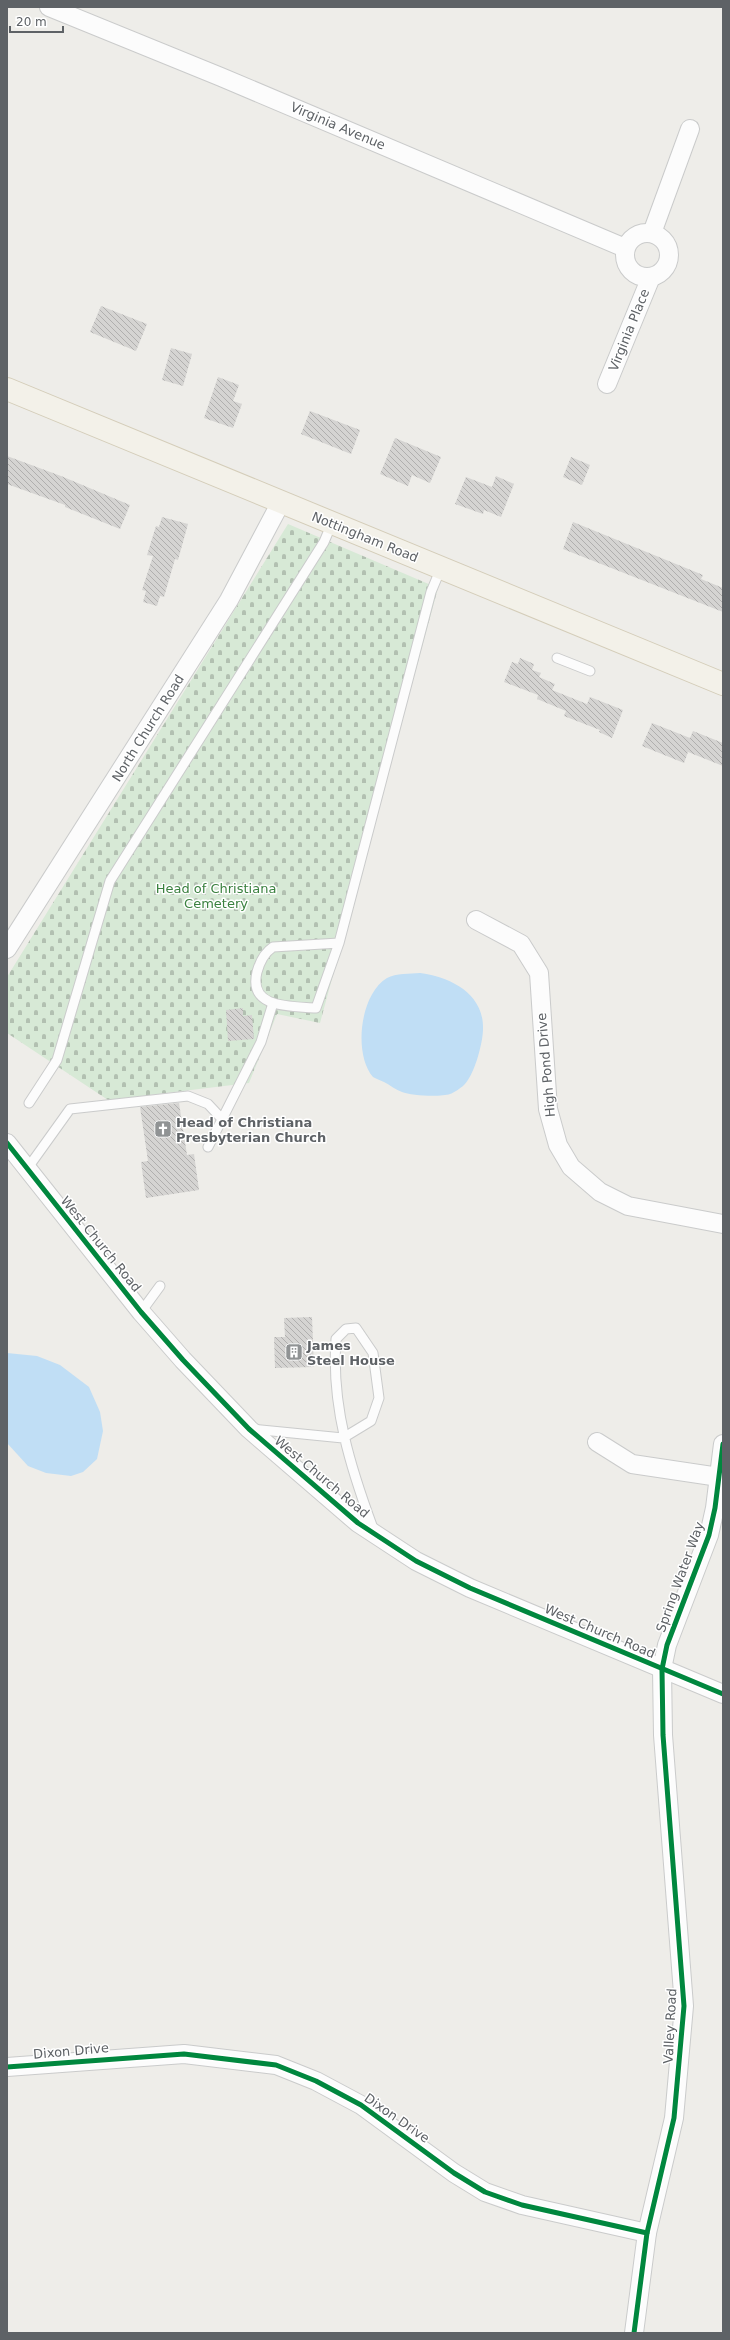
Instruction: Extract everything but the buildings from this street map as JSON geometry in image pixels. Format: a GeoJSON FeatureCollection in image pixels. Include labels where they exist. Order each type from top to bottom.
{"type":"FeatureCollection","features":[{"type":"Feature","properties":{"kind":"main road","name":"Nottingham Road"},"geometry":{"type":"LineString","coordinates":[[7,389],[723,684]]}},
{"type":"Feature","properties":{"kind":"street","name":"Virginia Avenue"},"geometry":{"type":"LineString","coordinates":[[49,7],[221,77],[626,248]]}},
{"type":"Feature","properties":{"kind":"street"},"geometry":{"type":"LineString","coordinates":[[652,233],[690,129]]}},
{"type":"Feature","properties":{"kind":"street"},"geometry":{"type":"LineString","coordinates":[[645,232],[652,233],[665,241],[670,255],[664,269],[651,277],[643,277],[630,270],[624,255],[626,248],[633,237],[645,232]]}},
{"type":"Feature","properties":{"kind":"street","name":"Virginia Place"},"geometry":{"type":"LineString","coordinates":[[607,384],[651,277]]}},
{"type":"Feature","properties":{"kind":"street","name":"North Church Road"},"geometry":{"type":"LineString","coordinates":[[7,949],[229,600],[281,502]]}},
{"type":"Feature","properties":{"kind":"street","name":"High Pond Drive"},"geometry":{"type":"LineString","coordinates":[[476,920],[521,944],[539,973],[548,1109],[558,1145],[571,1167],[600,1192],[628,1206],[723,1224]]}},
{"type":"Feature","properties":{"kind":"street","name":"West Church Road"},"geometry":{"type":"LineString","coordinates":[[7,1143],[141,1312],[187,1365],[249,1428],[333,1502],[376,1536],[416,1561],[470,1588],[723,1694]]}},
{"type":"Feature","properties":{"kind":"street"},"geometry":{"type":"LineString","coordinates":[[597,1442],[632,1464],[719,1477]]}},
{"type":"Feature","properties":{"kind":"street","name":"Spring Water Way"},"geometry":{"type":"LineString","coordinates":[[662,1668],[667,1645],[709,1535],[723,1444]]}},
{"type":"Feature","properties":{"kind":"street","name":"Valley Road"},"geometry":{"type":"LineString","coordinates":[[634,2333],[647,2233],[674,2118],[684,2006],[663,1735],[662,1668]]}},
{"type":"Feature","properties":{"kind":"street","name":"Dixon Drive"},"geometry":{"type":"LineString","coordinates":[[7,2067],[184,2054],[276,2065],[316,2081],[361,2105],[454,2173],[485,2192],[522,2205],[647,2233]]}},
{"type":"Feature","properties":{"kind":"lane"},"geometry":{"type":"LineString","coordinates":[[29,1103],[57,1060],[110,881],[246,668],[324,542],[332,523]]}},
{"type":"Feature","properties":{"kind":"lane"},"geometry":{"type":"LineString","coordinates":[[339,943],[283,945],[273,947],[266,952],[257,974],[256,986],[259,995],[266,1001],[273,1003],[316,1008],[339,943],[431,592],[441,568]]}},
{"type":"Feature","properties":{"kind":"lane"},"geometry":{"type":"LineString","coordinates":[[557,658],[590,671]]}},
{"type":"Feature","properties":{"kind":"lane"},"geometry":{"type":"LineString","coordinates":[[208,1147],[261,1042],[273,1003]]}},
{"type":"Feature","properties":{"kind":"lane"},"geometry":{"type":"LineString","coordinates":[[27,1169],[70,1109],[188,1096],[208,1104],[222,1120]]}},
{"type":"Feature","properties":{"kind":"lane"},"geometry":{"type":"LineString","coordinates":[[141,1312],[160,1286]]}},
{"type":"Feature","properties":{"kind":"lane"},"geometry":{"type":"LineString","coordinates":[[249,1428],[343,1438],[371,1421],[379,1398],[373,1353],[356,1328],[346,1329],[336,1339],[334,1368],[343,1438],[353,1473],[376,1536]]}},
{"type":"Feature","properties":{"kind":"green space","name":"Head of Christiana Cemetery"},"geometry":{"type":"Polygon","coordinates":[[[288,524],[438,588],[320,1023],[277,1014],[249,1083],[108,1100],[7,1033],[7,977],[288,524]]]}},
{"type":"Feature","properties":{"kind":"water"},"geometry":{"type":"Polygon","coordinates":[[[420,973],[443,978],[463,989],[478,1006],[482,1016],[483,1035],[471,1075],[463,1086],[453,1093],[446,1095],[419,1095],[398,1090],[373,1077],[367,1067],[363,1054],[362,1025],[365,1010],[378,986],[391,976],[420,973]]]}},
{"type":"Feature","properties":{"kind":"water"},"geometry":{"type":"Polygon","coordinates":[[[7,1353],[37,1356],[60,1365],[89,1387],[100,1412],[103,1431],[97,1459],[83,1472],[71,1476],[46,1473],[28,1466],[7,1443],[7,1353]]]}},
{"type":"Feature","properties":{"kind":"cycle path"},"geometry":{"type":"LineString","coordinates":[[7,1143],[141,1312],[183,1360],[249,1429],[358,1523],[416,1561],[470,1588],[723,1694]]}},
{"type":"Feature","properties":{"kind":"cycle path"},"geometry":{"type":"LineString","coordinates":[[634,2333],[647,2233],[674,2118],[684,2006],[663,1735],[662,1669],[667,1645],[709,1535],[715,1508],[723,1444]]}},
{"type":"Feature","properties":{"kind":"cycle path"},"geometry":{"type":"LineString","coordinates":[[7,2067],[184,2054],[276,2065],[316,2081],[361,2105],[454,2173],[485,2192],[522,2205],[647,2233]]}},
{"type":"Feature","properties":{"kind":"place","name":"Head of Christiana Presbyterian Church"},"geometry":{"type":"Point","coordinates":[163,1129]}},
{"type":"Feature","properties":{"kind":"place","name":"James Steel House"},"geometry":{"type":"Point","coordinates":[294,1352]}}]}
